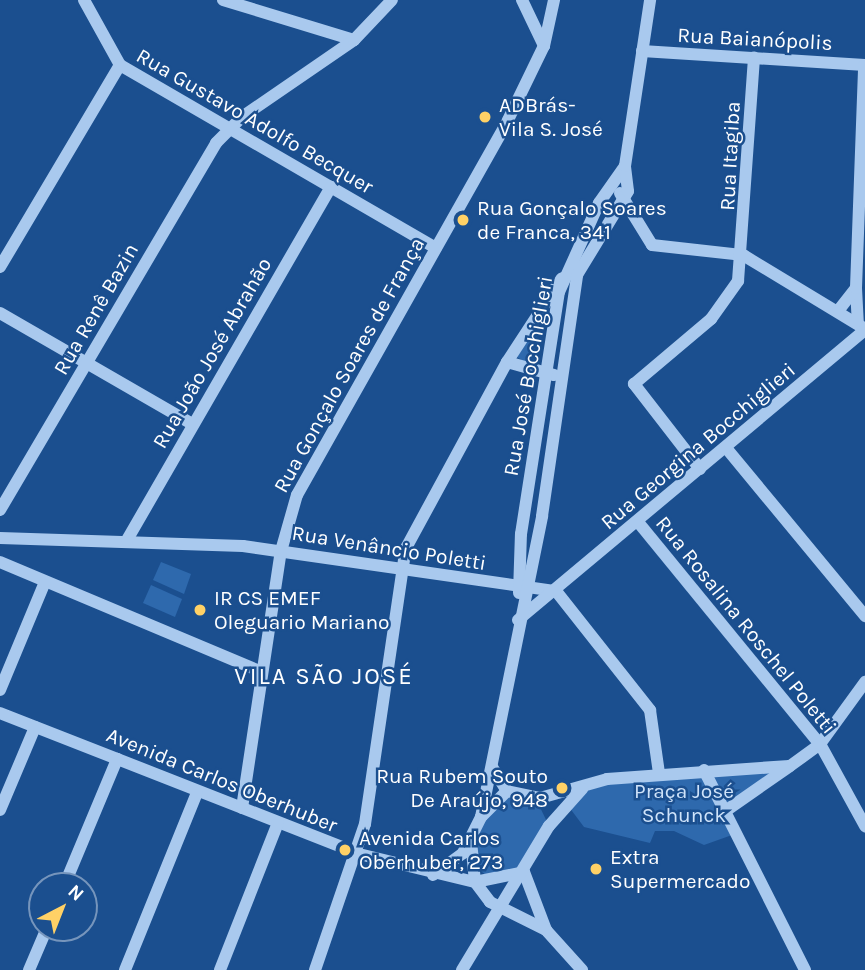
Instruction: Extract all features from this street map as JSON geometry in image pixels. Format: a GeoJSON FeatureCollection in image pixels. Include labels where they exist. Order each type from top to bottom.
{"type":"FeatureCollection","features":[{"type":"Feature","properties":{"kind":"street","name":"Rua Gustavo Adolfo Becquer"},"geometry":{"type":"LineString","coordinates":[[84,0],[120,65],[436,248]]}},
{"type":"Feature","properties":{"kind":"street"},"geometry":{"type":"LineString","coordinates":[[223,0],[354,40]]}},
{"type":"Feature","properties":{"kind":"street"},"geometry":{"type":"LineString","coordinates":[[229,129],[354,40],[392,0]]}},
{"type":"Feature","properties":{"kind":"street"},"geometry":{"type":"LineString","coordinates":[[522,0],[544,46]]}},
{"type":"Feature","properties":{"kind":"street","name":"Rua Gonçalo Soares de França"},"geometry":{"type":"LineString","coordinates":[[242,808],[281,551],[309,468],[436,248],[544,46],[554,0]]}},
{"type":"Feature","properties":{"kind":"street"},"geometry":{"type":"LineString","coordinates":[[625,166],[650,0]]}},
{"type":"Feature","properties":{"kind":"street","name":"Rua Baianópolis"},"geometry":{"type":"LineString","coordinates":[[642,51],[864,65]]}},
{"type":"Feature","properties":{"kind":"street","name":"Rua Itagiba"},"geometry":{"type":"LineString","coordinates":[[700,469],[634,384],[724,305],[743,255],[754,58]]}},
{"type":"Feature","properties":{"kind":"street"},"geometry":{"type":"LineString","coordinates":[[3,262],[120,65]]}},
{"type":"Feature","properties":{"kind":"street"},"geometry":{"type":"LineString","coordinates":[[863,328],[858,285],[864,65]]}},
{"type":"Feature","properties":{"kind":"street","name":"Rua Renê Bazin"},"geometry":{"type":"LineString","coordinates":[[0,510],[229,129]]}},
{"type":"Feature","properties":{"kind":"street","name":"Rua José Bocchiglieri"},"geometry":{"type":"LineString","coordinates":[[522,588],[546,373],[562,278],[613,183],[625,166]]}},
{"type":"Feature","properties":{"kind":"street","name":"Rua José Bocchiglieri"},"geometry":{"type":"LineString","coordinates":[[522,588],[577,275],[624,198],[625,166]]}},
{"type":"Feature","properties":{"kind":"street"},"geometry":{"type":"LineString","coordinates":[[613,183],[624,198],[641,234],[656,247],[743,255],[863,328]]}},
{"type":"Feature","properties":{"kind":"street","name":"Rua João José Abrahão"},"geometry":{"type":"LineString","coordinates":[[127,540],[331,187]]}},
{"type":"Feature","properties":{"kind":"street"},"geometry":{"type":"LineString","coordinates":[[0,241],[3,262]]}},
{"type":"Feature","properties":{"kind":"street"},"geometry":{"type":"LineString","coordinates":[[315,970],[359,854],[398,571],[507,362],[562,278],[577,275]]}},
{"type":"Feature","properties":{"kind":"street"},"geometry":{"type":"LineString","coordinates":[[838,311],[858,285]]}},
{"type":"Feature","properties":{"kind":"street"},"geometry":{"type":"LineString","coordinates":[[0,313],[192,424]]}},
{"type":"Feature","properties":{"kind":"street","name":"Rua Georgina Bocchiglieri"},"geometry":{"type":"LineString","coordinates":[[518,620],[726,449],[863,328]]}},
{"type":"Feature","properties":{"kind":"street"},"geometry":{"type":"LineString","coordinates":[[507,362],[560,376]]}},
{"type":"Feature","properties":{"kind":"street"},"geometry":{"type":"LineString","coordinates":[[726,449],[865,616]]}},
{"type":"Feature","properties":{"kind":"street","name":"Rua Rosalina Roschel Poletti"},"geometry":{"type":"LineString","coordinates":[[638,522],[820,744],[865,826]]}},
{"type":"Feature","properties":{"kind":"street","name":"Rua Venâncio Poletti"},"geometry":{"type":"LineString","coordinates":[[0,538],[127,540],[281,551],[398,571],[556,591]]}},
{"type":"Feature","properties":{"kind":"street"},"geometry":{"type":"LineString","coordinates":[[0,562],[262,672]]}},
{"type":"Feature","properties":{"kind":"street"},"geometry":{"type":"LineString","coordinates":[[0,690],[45,582]]}},
{"type":"Feature","properties":{"kind":"street"},"geometry":{"type":"LineString","coordinates":[[433,876],[471,841],[481,817],[522,588]]}},
{"type":"Feature","properties":{"kind":"street"},"geometry":{"type":"LineString","coordinates":[[556,591],[650,710],[659,773]]}},
{"type":"Feature","properties":{"kind":"street"},"geometry":{"type":"LineString","coordinates":[[724,812],[820,744],[865,682]]}},
{"type":"Feature","properties":{"kind":"street","name":"Avenida Carlos Oberhuber"},"geometry":{"type":"LineString","coordinates":[[0,713],[197,793],[359,854],[433,876],[475,882],[524,872]]}},
{"type":"Feature","properties":{"kind":"street"},"geometry":{"type":"LineString","coordinates":[[0,810],[35,727]]}},
{"type":"Feature","properties":{"kind":"street"},"geometry":{"type":"LineString","coordinates":[[70,872],[117,759]]}},
{"type":"Feature","properties":{"kind":"street"},"geometry":{"type":"LineString","coordinates":[[492,766],[507,791],[540,798],[659,773],[790,766]]}},
{"type":"Feature","properties":{"kind":"street"},"geometry":{"type":"LineString","coordinates":[[704,770],[805,970]]}},
{"type":"Feature","properties":{"kind":"street"},"geometry":{"type":"LineString","coordinates":[[462,970],[496,909],[524,872],[549,826],[584,787]]}},
{"type":"Feature","properties":{"kind":"street"},"geometry":{"type":"LineString","coordinates":[[481,817],[507,791]]}},
{"type":"Feature","properties":{"kind":"street"},"geometry":{"type":"LineString","coordinates":[[125,970],[197,793]]}},
{"type":"Feature","properties":{"kind":"street"},"geometry":{"type":"LineString","coordinates":[[540,798],[549,826]]}},
{"type":"Feature","properties":{"kind":"street"},"geometry":{"type":"LineString","coordinates":[[220,970],[278,823]]}},
{"type":"Feature","properties":{"kind":"street"},"geometry":{"type":"LineString","coordinates":[[471,841],[475,882],[496,909],[546,930]]}},
{"type":"Feature","properties":{"kind":"street"},"geometry":{"type":"LineString","coordinates":[[524,872],[546,930],[582,970]]}},
{"type":"Feature","properties":{"kind":"street"},"geometry":{"type":"LineString","coordinates":[[29,970],[41,942]]}},
{"type":"Feature","properties":{"kind":"green space"},"geometry":{"type":"Polygon","coordinates":[[[538,324],[534,360],[528,364],[517,357],[538,324]]]}},
{"type":"Feature","properties":{"kind":"green space"},"geometry":{"type":"Polygon","coordinates":[[[161,562],[191,574],[184,594],[153,580],[161,562]]]}},
{"type":"Feature","properties":{"kind":"green space"},"geometry":{"type":"Polygon","coordinates":[[[151,585],[182,599],[175,617],[143,603],[151,585]]]}},
{"type":"Feature","properties":{"kind":"green space"},"geometry":{"type":"Polygon","coordinates":[[[785,767],[727,815],[707,771],[785,767]]]}},
{"type":"Feature","properties":{"kind":"green space","name":"Praça José Schunck"},"geometry":{"type":"Polygon","coordinates":[[[704,772],[732,835],[704,845],[674,831],[655,831],[650,843],[584,827],[569,807],[592,785],[704,772]]]}},
{"type":"Feature","properties":{"kind":"green space"},"geometry":{"type":"Polygon","coordinates":[[[511,794],[537,801],[549,826],[524,870],[490,878],[478,869],[475,850],[481,821],[511,794]]]}},
{"type":"Feature","properties":{"kind":"place","name":"ADBrás- Vila S. José"},"geometry":{"type":"Point","coordinates":[485,117]}},
{"type":"Feature","properties":{"kind":"place","name":"Rua Gonçalo Soares de Franca, 341"},"geometry":{"type":"Point","coordinates":[463,220]}},
{"type":"Feature","properties":{"kind":"place","name":"IR CS EMEF Oleguario Mariano"},"geometry":{"type":"Point","coordinates":[200,610]}},
{"type":"Feature","properties":{"kind":"place","name":"Rua Rubem Souto De Araújo, 948"},"geometry":{"type":"Point","coordinates":[562,788]}},
{"type":"Feature","properties":{"kind":"place","name":"Avenida Carlos Oberhuber, 273"},"geometry":{"type":"Point","coordinates":[345,850]}},
{"type":"Feature","properties":{"kind":"place","name":"Extra Supermercado"},"geometry":{"type":"Point","coordinates":[596,869]}},
{"type":"Feature","properties":{"kind":"district","name":"VILA SÃO JOSÉ"},"geometry":{"type":"Point","coordinates":[324,677]}}]}
